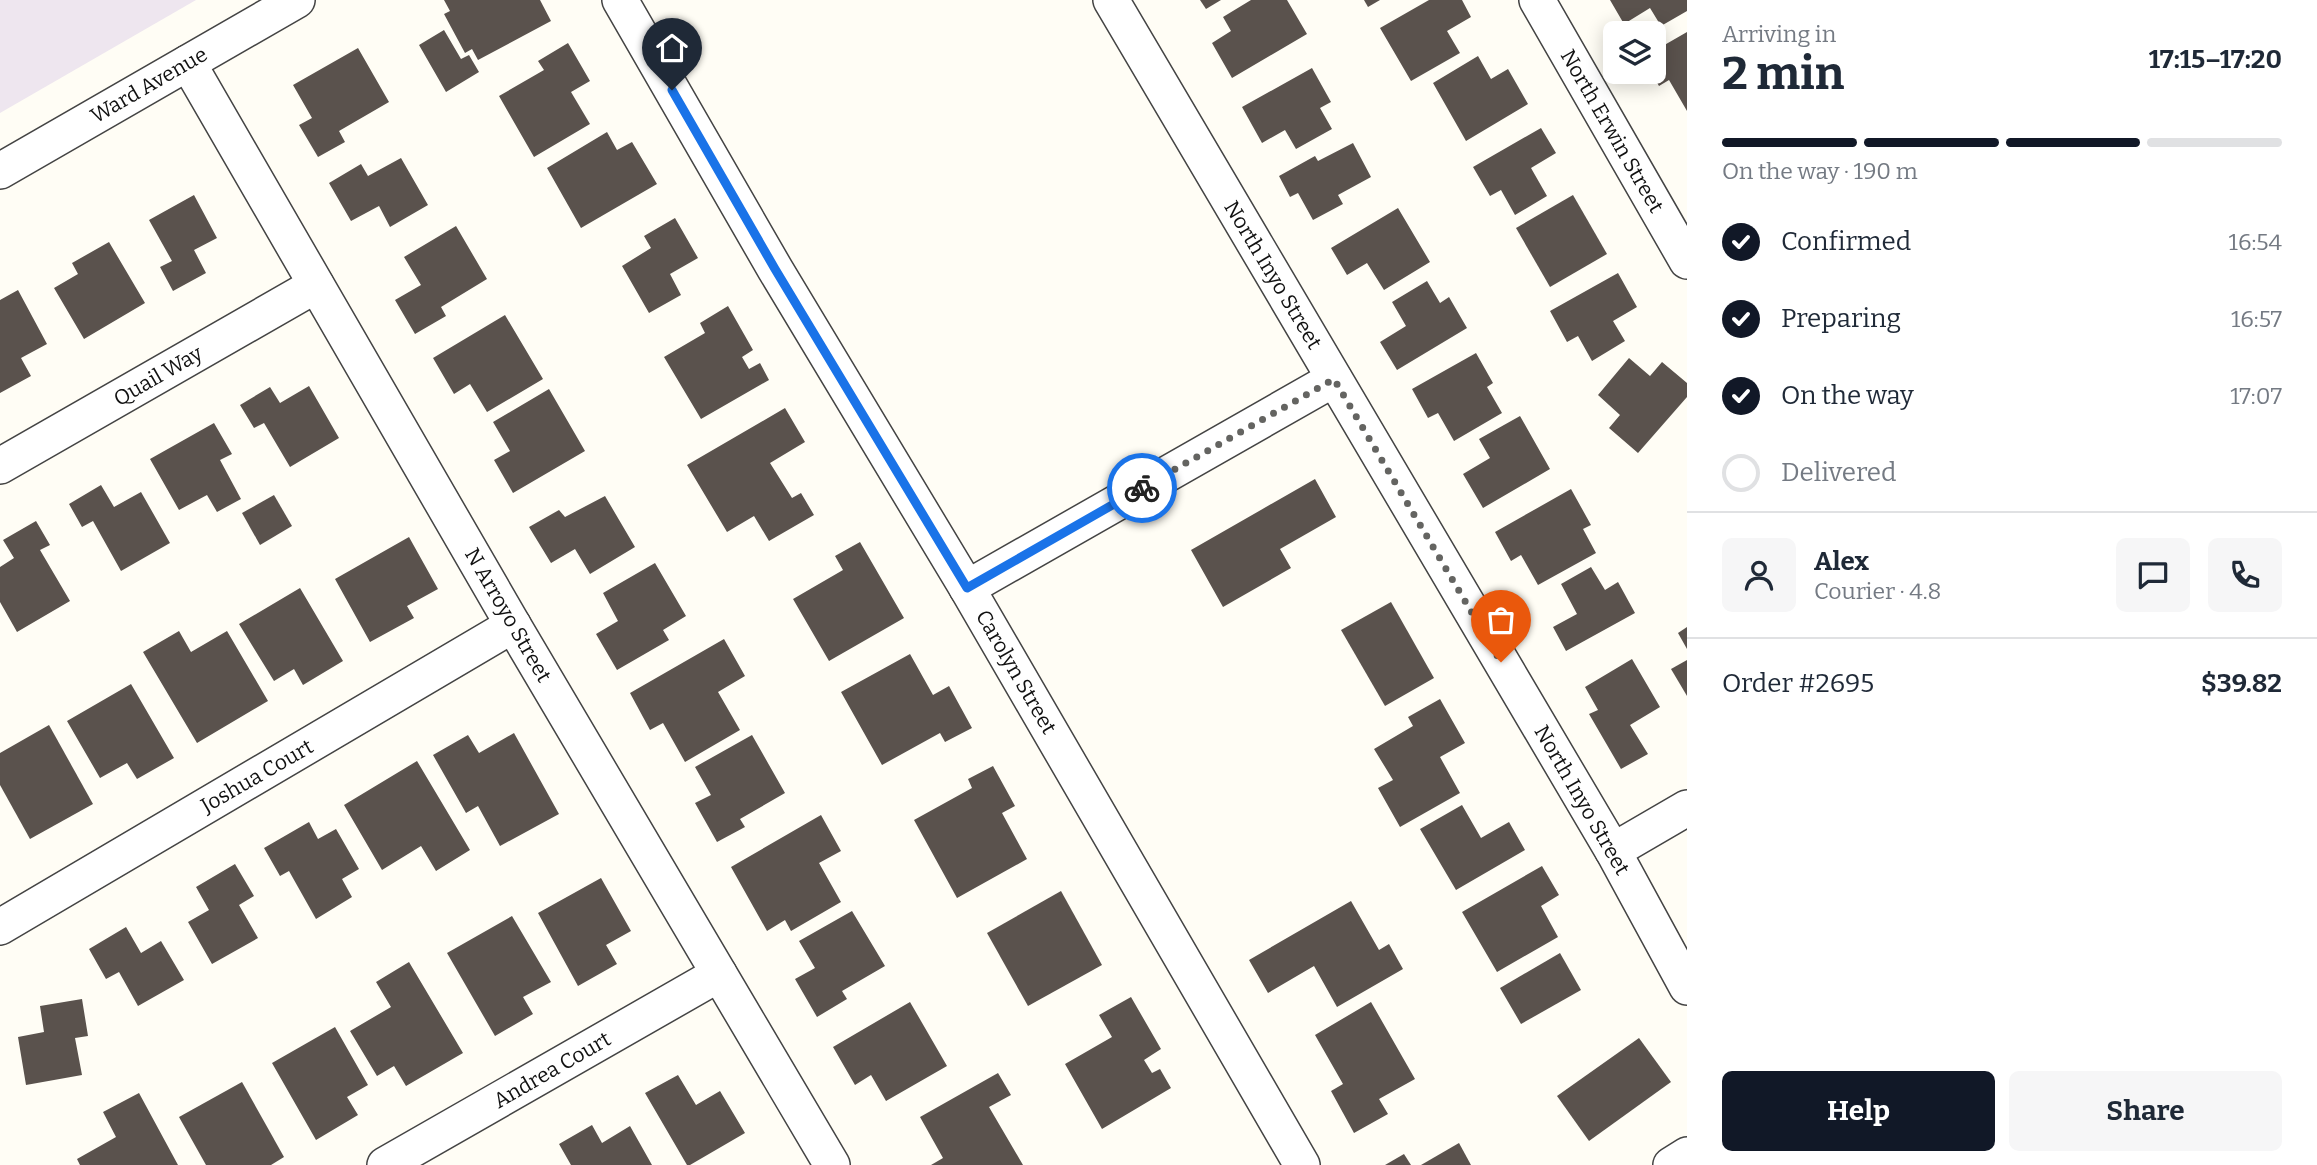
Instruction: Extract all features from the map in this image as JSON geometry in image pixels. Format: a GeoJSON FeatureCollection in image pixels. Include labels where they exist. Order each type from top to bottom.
{"type":"FeatureCollection","features":[{"type":"Feature","properties":{"kind":"street","name":"Ward Avenue"},"geometry":{"type":"LineString","coordinates":[[0,171],[297,0]]}},
{"type":"Feature","properties":{"kind":"street","name":"Carolyn Street"},"geometry":{"type":"LineString","coordinates":[[620,0],[775,269],[967,588],[1302,1165]]}},
{"type":"Feature","properties":{"kind":"street","name":"North Inyo Street"},"geometry":{"type":"LineString","coordinates":[[1111,0],[1613,851],[1687,987]]}},
{"type":"Feature","properties":{"kind":"street","name":"North Erwin Street"},"geometry":{"type":"LineString","coordinates":[[1537,0],[1687,261]]}},
{"type":"Feature","properties":{"kind":"street","name":"N Arroyo Street"},"geometry":{"type":"LineString","coordinates":[[188,63],[513,625],[832,1165]]}},
{"type":"Feature","properties":{"kind":"street","name":"Quail Way"},"geometry":{"type":"LineString","coordinates":[[0,466],[316,285]]}},
{"type":"Feature","properties":{"kind":"street"},"geometry":{"type":"LineString","coordinates":[[967,588],[1334,379]]}},
{"type":"Feature","properties":{"kind":"street","name":"Joshua Court"},"geometry":{"type":"LineString","coordinates":[[0,927],[513,625]]}},
{"type":"Feature","properties":{"kind":"street"},"geometry":{"type":"LineString","coordinates":[[1613,851],[1687,808]]}},
{"type":"Feature","properties":{"kind":"street","name":"Andrea Court"},"geometry":{"type":"LineString","coordinates":[[385,1165],[719,974]]}},
{"type":"Feature","properties":{"kind":"street"},"geometry":{"type":"LineString","coordinates":[[1671,1165],[1687,1155]]}},
{"type":"Feature","properties":{"kind":"shaded area"},"geometry":{"type":"Polygon","coordinates":[[[0,0],[196,0],[0,113],[0,0]]]}},
{"type":"Feature","properties":{"kind":"building"},"geometry":{"type":"Polygon","coordinates":[[[444,0],[540,0],[551,21],[478,60],[472,49],[465,53],[444,14],[450,11],[444,0]]]}},
{"type":"Feature","properties":{"kind":"building"},"geometry":{"type":"Polygon","coordinates":[[[1200,0],[1221,0],[1206,9],[1200,0]]]}},
{"type":"Feature","properties":{"kind":"building"},"geometry":{"type":"Polygon","coordinates":[[[1251,0],[1287,0],[1307,34],[1232,78],[1212,43],[1231,31],[1223,17],[1251,0]]]}},
{"type":"Feature","properties":{"kind":"building"},"geometry":{"type":"Polygon","coordinates":[[[1364,0],[1380,0],[1368,7],[1364,0]]]}},
{"type":"Feature","properties":{"kind":"building"},"geometry":{"type":"Polygon","coordinates":[[[1429,0],[1462,0],[1471,17],[1447,31],[1460,53],[1411,81],[1380,28],[1429,0]]]}},
{"type":"Feature","properties":{"kind":"building"},"geometry":{"type":"Polygon","coordinates":[[[1610,0],[1687,0],[1687,11],[1666,23],[1658,21],[1650,8],[1629,21],[1622,21],[1610,0]]]}},
{"type":"Feature","properties":{"kind":"building"},"geometry":{"type":"Polygon","coordinates":[[[444,30],[461,59],[469,55],[479,72],[446,92],[419,45],[444,30]]]}},
{"type":"Feature","properties":{"kind":"building"},"geometry":{"type":"Polygon","coordinates":[[[1687,32],[1687,111],[1669,80],[1666,82],[1666,44],[1687,32]]]}},
{"type":"Feature","properties":{"kind":"building"},"geometry":{"type":"Polygon","coordinates":[[[568,43],[590,81],[571,92],[590,124],[534,157],[499,96],[544,70],[538,61],[568,43]]]}},
{"type":"Feature","properties":{"kind":"building"},"geometry":{"type":"Polygon","coordinates":[[[358,48],[389,102],[339,131],[345,142],[318,157],[299,125],[312,118],[293,85],[358,48]]]}},
{"type":"Feature","properties":{"kind":"building"},"geometry":{"type":"Polygon","coordinates":[[[1478,56],[1491,79],[1508,69],[1528,104],[1466,141],[1433,83],[1478,56]]]}},
{"type":"Feature","properties":{"kind":"building"},"geometry":{"type":"Polygon","coordinates":[[[1312,68],[1331,102],[1320,108],[1332,129],[1296,149],[1285,130],[1262,143],[1242,107],[1312,68]]]}},
{"type":"Feature","properties":{"kind":"building"},"geometry":{"type":"Polygon","coordinates":[[[1541,128],[1556,153],[1531,168],[1547,196],[1515,215],[1501,190],[1490,196],[1473,167],[1541,128]]]}},
{"type":"Feature","properties":{"kind":"building"},"geometry":{"type":"Polygon","coordinates":[[[607,132],[617,150],[632,142],[657,184],[581,228],[547,168],[607,132]]]}},
{"type":"Feature","properties":{"kind":"building"},"geometry":{"type":"Polygon","coordinates":[[[1353,143],[1371,177],[1338,195],[1343,204],[1313,220],[1298,193],[1290,197],[1279,176],[1315,156],[1318,161],[1353,143]]]}},
{"type":"Feature","properties":{"kind":"building"},"geometry":{"type":"Polygon","coordinates":[[[401,158],[428,205],[390,227],[379,206],[351,221],[329,183],[361,164],[368,176],[401,158]]]}},
{"type":"Feature","properties":{"kind":"building"},"geometry":{"type":"Polygon","coordinates":[[[194,195],[217,238],[194,250],[206,273],[173,291],[160,267],[172,261],[149,220],[194,195]]]}},
{"type":"Feature","properties":{"kind":"building"},"geometry":{"type":"Polygon","coordinates":[[[1573,195],[1607,254],[1550,287],[1516,228],[1573,195]]]}},
{"type":"Feature","properties":{"kind":"building"},"geometry":{"type":"Polygon","coordinates":[[[1398,208],[1430,262],[1384,290],[1367,263],[1347,275],[1331,248],[1398,208]]]}},
{"type":"Feature","properties":{"kind":"building"},"geometry":{"type":"Polygon","coordinates":[[[675,218],[698,258],[670,274],[681,295],[649,313],[622,266],[651,248],[644,236],[675,218]]]}},
{"type":"Feature","properties":{"kind":"building"},"geometry":{"type":"Polygon","coordinates":[[[456,226],[487,279],[441,307],[446,316],[415,334],[395,300],[421,285],[404,257],[456,226]]]}},
{"type":"Feature","properties":{"kind":"building"},"geometry":{"type":"Polygon","coordinates":[[[109,242],[145,303],[84,339],[54,288],[78,274],[72,263],[109,242]]]}},
{"type":"Feature","properties":{"kind":"building"},"geometry":{"type":"Polygon","coordinates":[[[1618,273],[1637,307],[1613,321],[1625,341],[1592,361],[1578,336],[1567,342],[1550,311],[1618,273]]]}},
{"type":"Feature","properties":{"kind":"building"},"geometry":{"type":"Polygon","coordinates":[[[1427,281],[1440,303],[1449,297],[1467,328],[1397,370],[1380,342],[1406,326],[1392,302],[1427,281]]]}},
{"type":"Feature","properties":{"kind":"building"},"geometry":{"type":"Polygon","coordinates":[[[18,290],[47,344],[21,358],[31,376],[0,393],[0,300],[18,290]]]}},
{"type":"Feature","properties":{"kind":"building"},"geometry":{"type":"Polygon","coordinates":[[[728,306],[753,350],[742,357],[749,369],[760,363],[769,380],[701,419],[664,357],[705,333],[700,323],[728,306]]]}},
{"type":"Feature","properties":{"kind":"building"},"geometry":{"type":"Polygon","coordinates":[[[505,315],[543,379],[487,412],[470,384],[454,394],[433,358],[505,315]]]}},
{"type":"Feature","properties":{"kind":"building"},"geometry":{"type":"Polygon","coordinates":[[[1476,353],[1493,383],[1487,387],[1502,413],[1454,441],[1438,413],[1428,418],[1412,389],[1476,353]]]}},
{"type":"Feature","properties":{"kind":"building"},"geometry":{"type":"Polygon","coordinates":[[[1629,358],[1650,376],[1662,362],[1687,383],[1687,397],[1638,453],[1609,428],[1620,415],[1598,395],[1629,358]]]}},
{"type":"Feature","properties":{"kind":"building"},"geometry":{"type":"Polygon","coordinates":[[[309,386],[339,438],[290,467],[264,423],[254,428],[240,405],[270,387],[280,403],[309,386]]]}},
{"type":"Feature","properties":{"kind":"building"},"geometry":{"type":"Polygon","coordinates":[[[549,389],[585,451],[513,493],[494,460],[510,451],[493,422],[549,389]]]}},
{"type":"Feature","properties":{"kind":"building"},"geometry":{"type":"Polygon","coordinates":[[[785,408],[805,442],[770,463],[792,498],[801,493],[814,515],[769,541],[754,516],[727,532],[687,465],[785,408]]]}},
{"type":"Feature","properties":{"kind":"building"},"geometry":{"type":"Polygon","coordinates":[[[1520,416],[1550,469],[1483,508],[1463,474],[1490,458],[1479,439],[1520,416]]]}},
{"type":"Feature","properties":{"kind":"building"},"geometry":{"type":"Polygon","coordinates":[[[214,423],[232,454],[220,460],[241,499],[217,512],[207,495],[179,510],[150,459],[214,423]]]}},
{"type":"Feature","properties":{"kind":"building"},"geometry":{"type":"Polygon","coordinates":[[[1315,479],[1336,517],[1280,549],[1291,568],[1223,607],[1191,550],[1315,479]]]}},
{"type":"Feature","properties":{"kind":"building"},"geometry":{"type":"Polygon","coordinates":[[[101,485],[114,507],[141,492],[170,543],[121,571],[93,521],[82,527],[69,504],[101,485]]]}},
{"type":"Feature","properties":{"kind":"building"},"geometry":{"type":"Polygon","coordinates":[[[1571,489],[1591,525],[1583,529],[1596,553],[1538,585],[1521,555],[1511,561],[1495,532],[1571,489]]]}},
{"type":"Feature","properties":{"kind":"building"},"geometry":{"type":"Polygon","coordinates":[[[274,495],[292,526],[260,545],[242,513],[274,495]]]}},
{"type":"Feature","properties":{"kind":"building"},"geometry":{"type":"Polygon","coordinates":[[[605,496],[635,547],[590,574],[575,549],[551,563],[529,527],[559,510],[565,517],[605,496]]]}},
{"type":"Feature","properties":{"kind":"building"},"geometry":{"type":"Polygon","coordinates":[[[36,521],[50,545],[40,550],[70,601],[17,632],[0,602],[0,567],[14,558],[3,540],[36,521]]]}},
{"type":"Feature","properties":{"kind":"building"},"geometry":{"type":"Polygon","coordinates":[[[409,537],[438,589],[407,606],[414,618],[370,642],[335,579],[409,537]]]}},
{"type":"Feature","properties":{"kind":"building"},"geometry":{"type":"Polygon","coordinates":[[[860,542],[904,618],[829,661],[793,599],[843,570],[835,556],[860,542]]]}},
{"type":"Feature","properties":{"kind":"building"},"geometry":{"type":"Polygon","coordinates":[[[655,563],[686,616],[663,630],[669,640],[617,670],[596,634],[618,621],[603,593],[655,563]]]}},
{"type":"Feature","properties":{"kind":"building"},"geometry":{"type":"Polygon","coordinates":[[[1591,567],[1605,590],[1618,582],[1635,613],[1566,651],[1553,627],[1577,614],[1561,584],[1591,567]]]}},
{"type":"Feature","properties":{"kind":"building"},"geometry":{"type":"Polygon","coordinates":[[[300,588],[343,661],[303,685],[294,669],[274,681],[239,624],[300,588]]]}},
{"type":"Feature","properties":{"kind":"building"},"geometry":{"type":"Polygon","coordinates":[[[1391,602],[1434,678],[1385,706],[1341,630],[1391,602]]]}},
{"type":"Feature","properties":{"kind":"building"},"geometry":{"type":"Polygon","coordinates":[[[1687,627],[1687,649],[1678,633],[1687,627]]]}},
{"type":"Feature","properties":{"kind":"building"},"geometry":{"type":"Polygon","coordinates":[[[179,631],[191,652],[227,631],[268,701],[197,743],[143,652],[179,631]]]}},
{"type":"Feature","properties":{"kind":"building"},"geometry":{"type":"Polygon","coordinates":[[[724,639],[745,676],[718,692],[740,730],[685,762],[663,723],[650,730],[630,693],[724,639]]]}},
{"type":"Feature","properties":{"kind":"building"},"geometry":{"type":"Polygon","coordinates":[[[910,654],[933,695],[949,686],[972,728],[945,742],[940,733],[882,765],[841,692],[910,654]]]}},
{"type":"Feature","properties":{"kind":"building"},"geometry":{"type":"Polygon","coordinates":[[[1632,659],[1660,707],[1630,725],[1648,754],[1621,769],[1589,714],[1598,710],[1585,687],[1632,659]]]}},
{"type":"Feature","properties":{"kind":"building"},"geometry":{"type":"Polygon","coordinates":[[[1687,660],[1687,696],[1671,669],[1687,660]]]}},
{"type":"Feature","properties":{"kind":"building"},"geometry":{"type":"Polygon","coordinates":[[[131,684],[174,758],[137,779],[127,763],[100,778],[67,721],[131,684]]]}},
{"type":"Feature","properties":{"kind":"building"},"geometry":{"type":"Polygon","coordinates":[[[1440,699],[1465,743],[1440,757],[1460,793],[1400,827],[1378,788],[1393,780],[1374,749],[1413,726],[1408,717],[1440,699]]]}},
{"type":"Feature","properties":{"kind":"building"},"geometry":{"type":"Polygon","coordinates":[[[49,725],[93,804],[30,839],[0,785],[0,753],[49,725]]]}},
{"type":"Feature","properties":{"kind":"building"},"geometry":{"type":"Polygon","coordinates":[[[514,733],[559,814],[500,846],[478,806],[466,813],[433,755],[468,735],[479,753],[514,733]]]}},
{"type":"Feature","properties":{"kind":"building"},"geometry":{"type":"Polygon","coordinates":[[[752,735],[785,793],[740,819],[745,827],[717,842],[695,803],[711,795],[695,767],[752,735]]]}},
{"type":"Feature","properties":{"kind":"building"},"geometry":{"type":"Polygon","coordinates":[[[417,761],[470,850],[436,871],[421,846],[382,870],[344,805],[417,761]]]}},
{"type":"Feature","properties":{"kind":"building"},"geometry":{"type":"Polygon","coordinates":[[[993,766],[1015,806],[1002,813],[1027,859],[957,898],[914,820],[972,788],[968,779],[993,766]]]}},
{"type":"Feature","properties":{"kind":"building"},"geometry":{"type":"Polygon","coordinates":[[[1462,805],[1481,838],[1509,822],[1525,850],[1456,890],[1420,829],[1462,805]]]}},
{"type":"Feature","properties":{"kind":"building"},"geometry":{"type":"Polygon","coordinates":[[[821,815],[841,851],[819,863],[841,902],[791,931],[785,920],[767,931],[731,867],[821,815]]]}},
{"type":"Feature","properties":{"kind":"building"},"geometry":{"type":"Polygon","coordinates":[[[309,822],[318,839],[336,829],[359,869],[342,879],[352,897],[316,919],[289,871],[280,876],[264,848],[309,822]]]}},
{"type":"Feature","properties":{"kind":"building"},"geometry":{"type":"Polygon","coordinates":[[[235,864],[254,896],[239,905],[258,938],[212,964],[188,922],[209,910],[196,887],[235,864]]]}},
{"type":"Feature","properties":{"kind":"building"},"geometry":{"type":"Polygon","coordinates":[[[1542,866],[1559,895],[1541,906],[1558,937],[1497,972],[1462,912],[1542,866]]]}},
{"type":"Feature","properties":{"kind":"building"},"geometry":{"type":"Polygon","coordinates":[[[601,878],[631,931],[606,945],[617,964],[578,986],[538,913],[601,878]]]}},
{"type":"Feature","properties":{"kind":"building"},"geometry":{"type":"Polygon","coordinates":[[[1061,891],[1102,965],[1028,1006],[987,933],[1061,891]]]}},
{"type":"Feature","properties":{"kind":"building"},"geometry":{"type":"Polygon","coordinates":[[[1351,901],[1379,950],[1389,944],[1403,969],[1337,1007],[1314,966],[1268,993],[1249,960],[1351,901]]]}},
{"type":"Feature","properties":{"kind":"building"},"geometry":{"type":"Polygon","coordinates":[[[852,911],[885,966],[842,991],[847,999],[817,1017],[795,979],[815,968],[799,941],[852,911]]]}},
{"type":"Feature","properties":{"kind":"building"},"geometry":{"type":"Polygon","coordinates":[[[512,916],[551,982],[523,997],[533,1014],[495,1036],[447,953],[512,916]]]}},
{"type":"Feature","properties":{"kind":"building"},"geometry":{"type":"Polygon","coordinates":[[[126,927],[141,953],[161,941],[184,980],[138,1006],[119,972],[106,979],[89,949],[126,927]]]}},
{"type":"Feature","properties":{"kind":"building"},"geometry":{"type":"Polygon","coordinates":[[[1560,953],[1581,990],[1521,1024],[1500,988],[1560,953]]]}},
{"type":"Feature","properties":{"kind":"building"},"geometry":{"type":"Polygon","coordinates":[[[409,962],[463,1053],[406,1086],[394,1066],[377,1076],[350,1031],[391,1007],[376,982],[409,962]]]}},
{"type":"Feature","properties":{"kind":"building"},"geometry":{"type":"Polygon","coordinates":[[[1131,997],[1161,1049],[1144,1060],[1152,1073],[1160,1069],[1171,1088],[1102,1129],[1065,1064],[1112,1037],[1099,1015],[1131,997]]]}},
{"type":"Feature","properties":{"kind":"building"},"geometry":{"type":"Polygon","coordinates":[[[82,999],[88,1036],[75,1038],[82,1075],[26,1085],[18,1037],[44,1032],[40,1006],[82,999]]]}},
{"type":"Feature","properties":{"kind":"building"},"geometry":{"type":"Polygon","coordinates":[[[910,1002],[947,1066],[886,1101],[871,1075],[855,1085],[833,1047],[910,1002]]]}},
{"type":"Feature","properties":{"kind":"building"},"geometry":{"type":"Polygon","coordinates":[[[1371,1002],[1415,1079],[1379,1099],[1388,1114],[1354,1133],[1331,1091],[1343,1084],[1315,1035],[1371,1002]]]}},
{"type":"Feature","properties":{"kind":"building"},"geometry":{"type":"Polygon","coordinates":[[[335,1027],[368,1085],[347,1097],[358,1115],[316,1140],[272,1063],[335,1027]]]}},
{"type":"Feature","properties":{"kind":"building"},"geometry":{"type":"Polygon","coordinates":[[[1639,1038],[1671,1082],[1589,1141],[1557,1096],[1639,1038]]]}},
{"type":"Feature","properties":{"kind":"building"},"geometry":{"type":"Polygon","coordinates":[[[998,1073],[1011,1095],[989,1107],[1023,1165],[931,1165],[943,1158],[920,1117],[998,1073]]]}},
{"type":"Feature","properties":{"kind":"building"},"geometry":{"type":"Polygon","coordinates":[[[678,1075],[696,1105],[720,1091],[745,1133],[690,1165],[687,1165],[645,1093],[678,1075]]]}},
{"type":"Feature","properties":{"kind":"building"},"geometry":{"type":"Polygon","coordinates":[[[242,1082],[284,1157],[271,1165],[206,1165],[179,1117],[242,1082]]]}},
{"type":"Feature","properties":{"kind":"building"},"geometry":{"type":"Polygon","coordinates":[[[139,1093],[178,1165],[80,1165],[77,1159],[116,1137],[103,1112],[139,1093]]]}},
{"type":"Feature","properties":{"kind":"building"},"geometry":{"type":"Polygon","coordinates":[[[592,1125],[602,1143],[630,1126],[652,1165],[571,1165],[559,1144],[592,1125]]]}},
{"type":"Feature","properties":{"kind":"building"},"geometry":{"type":"Polygon","coordinates":[[[1459,1143],[1471,1165],[1421,1165],[1459,1143]]]}},
{"type":"Feature","properties":{"kind":"building"},"geometry":{"type":"Polygon","coordinates":[[[1404,1154],[1411,1165],[1385,1165],[1404,1154]]]}},
{"type":"Feature","properties":{"kind":"way so far"},"geometry":{"type":"LineString","coordinates":[[1142,488],[1334,379],[1501,662]]}},
{"type":"Feature","properties":{"kind":"route"},"geometry":{"type":"LineString","coordinates":[[672,90],[775,269],[967,588],[1142,488]]}}]}
